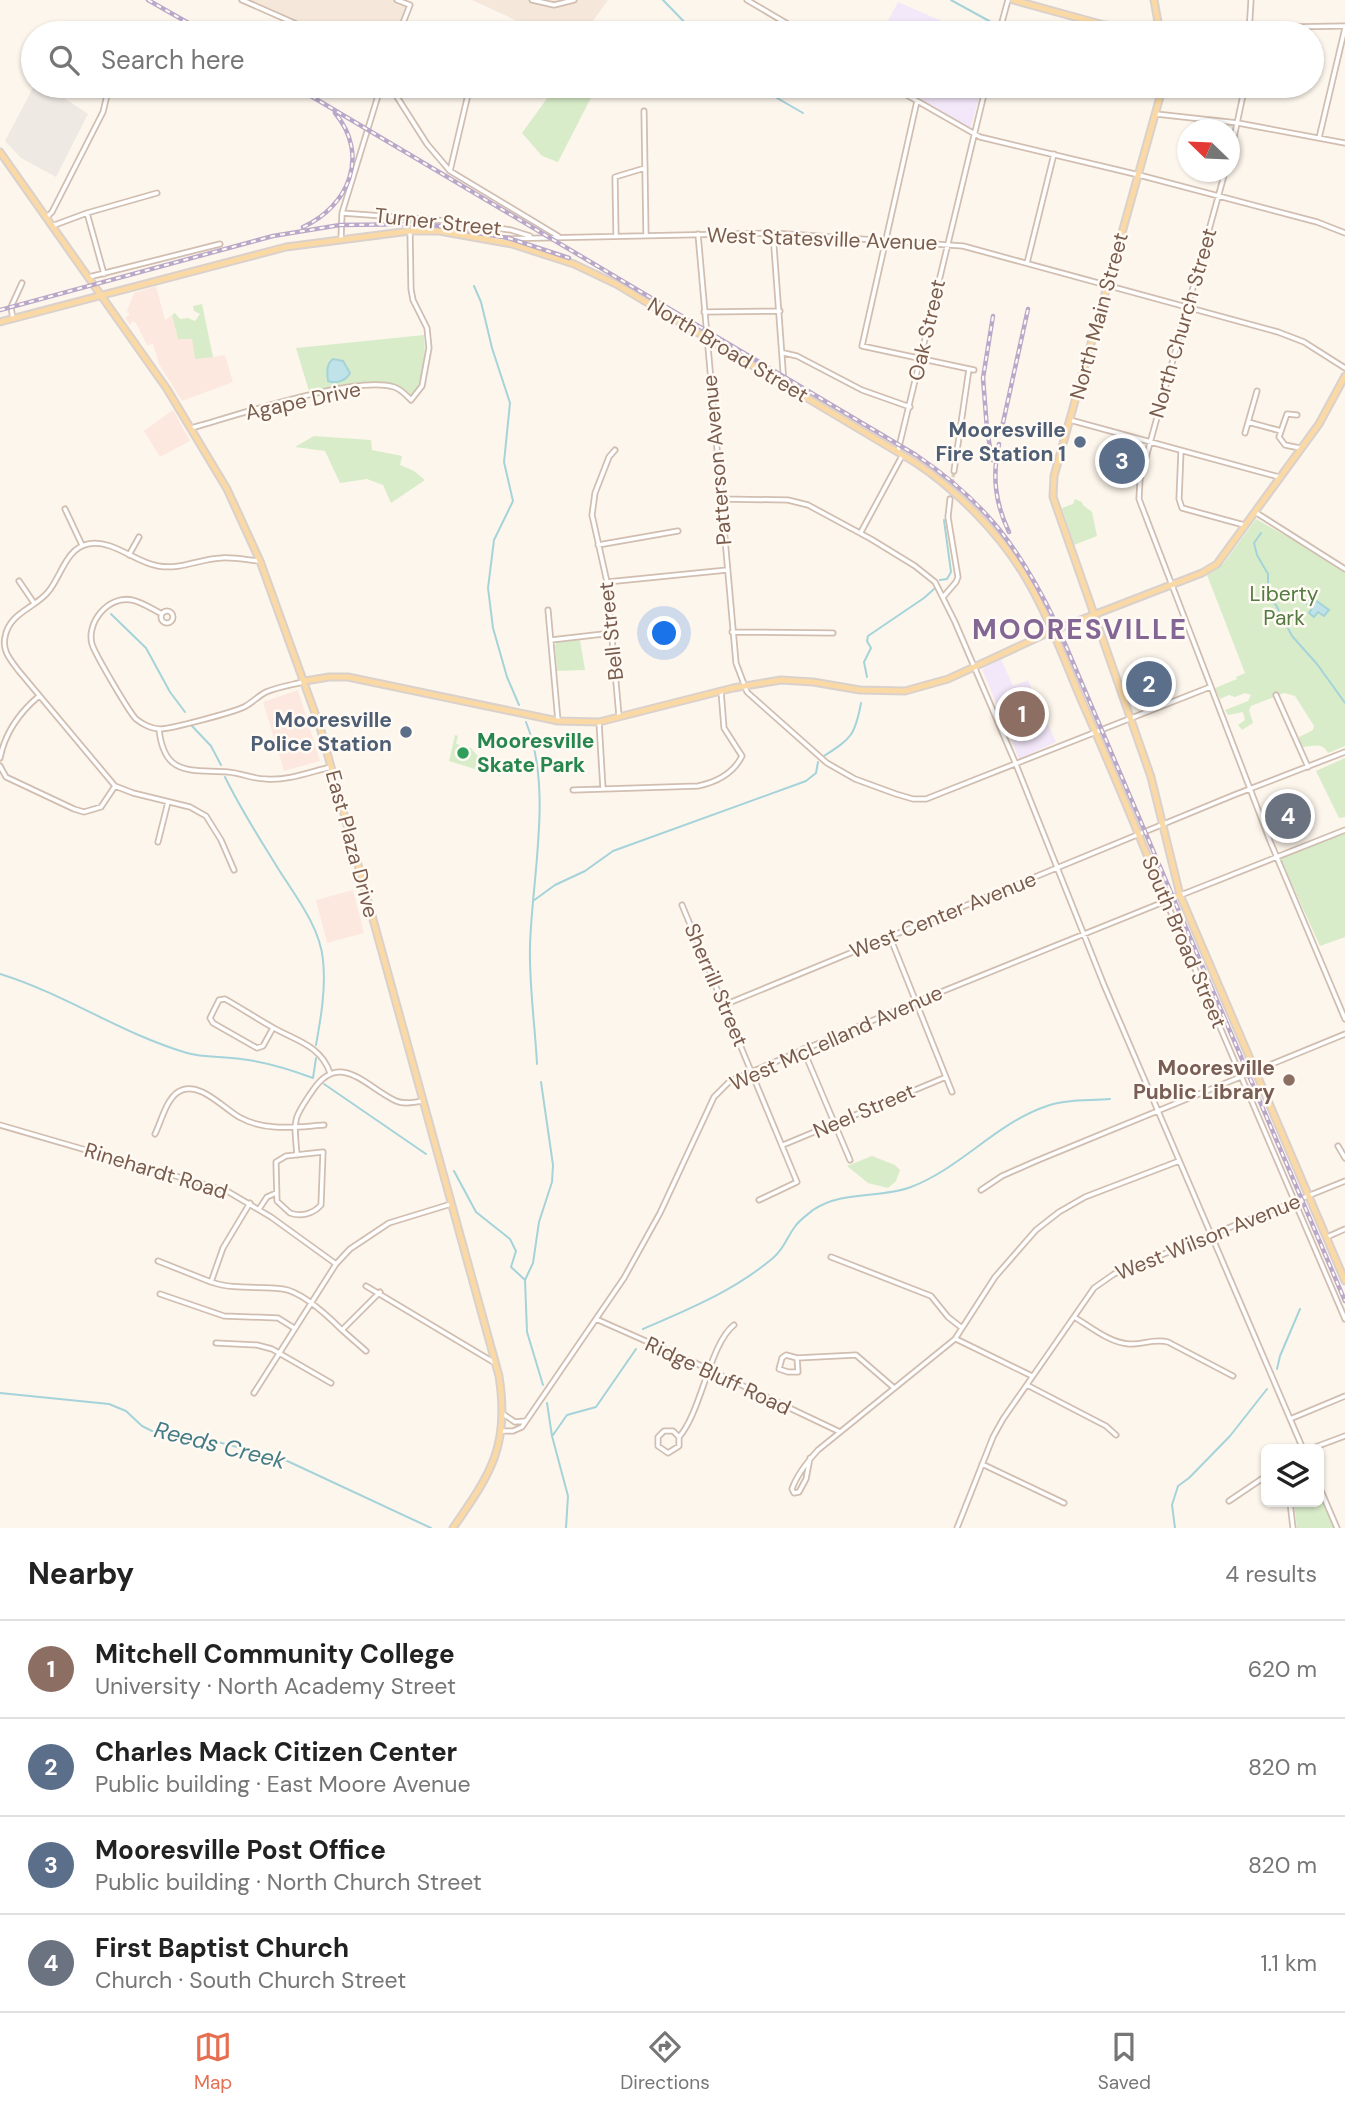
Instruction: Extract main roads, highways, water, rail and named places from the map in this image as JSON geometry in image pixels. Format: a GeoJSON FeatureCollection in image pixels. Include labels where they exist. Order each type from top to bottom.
{"type":"FeatureCollection","features":[{"type":"Feature","properties":{"kind":"main road"},"geometry":{"type":"LineString","coordinates":[[1010,0],[1089,21]]}},
{"type":"Feature","properties":{"kind":"main road"},"geometry":{"type":"LineString","coordinates":[[1154,0],[1157,21]]}},
{"type":"Feature","properties":{"kind":"main road","name":"North Main Street"},"geometry":{"type":"LineString","coordinates":[[1161,98],[1054,476],[1053,497],[1151,777],[1180,895],[1345,1282]]}},
{"type":"Feature","properties":{"kind":"main road","name":"East Plaza Drive"},"geometry":{"type":"LineString","coordinates":[[0,152],[167,388],[227,489],[261,561],[305,681],[495,1363],[503,1414],[502,1431],[485,1481],[453,1528]]}},
{"type":"Feature","properties":{"kind":"main road","name":"North Broad Street"},"geometry":{"type":"LineString","coordinates":[[0,322],[287,246],[410,231],[439,231],[490,239],[574,264],[707,338],[900,452],[947,485],[1010,554],[1026,577],[1052,631],[1138,835]]}},
{"type":"Feature","properties":{"kind":"main road"},"geometry":{"type":"LineString","coordinates":[[305,681],[348,677],[558,721],[599,722],[744,686],[797,680],[860,691],[905,691],[948,679],[1052,631],[1202,573],[1217,564],[1319,424],[1345,376]]}},
{"type":"Feature","properties":{"kind":"main road","name":"South Broad Street"},"geometry":{"type":"LineString","coordinates":[[1138,835],[1166,901]]}},
{"type":"Feature","properties":{"kind":"main road","name":"West McLelland Avenue"},"geometry":{"type":"LineString","coordinates":[[1166,901],[1180,895]]}},
{"type":"Feature","properties":{"kind":"water"},"geometry":{"type":"Polygon","coordinates":[[[333,359],[343,361],[350,373],[340,381],[328,381],[328,366],[333,359]]]}},
{"type":"Feature","properties":{"kind":"water"},"geometry":{"type":"Polygon","coordinates":[[[1311,597],[1329,610],[1324,616],[1318,612],[1314,617],[1309,613],[1312,608],[1307,604],[1311,597]]]}},
{"type":"Feature","properties":{"kind":"waterway"},"geometry":{"type":"LineString","coordinates":[[663,0],[683,21]]}},
{"type":"Feature","properties":{"kind":"waterway"},"geometry":{"type":"LineString","coordinates":[[951,0],[989,21]]}},
{"type":"Feature","properties":{"kind":"waterway"},"geometry":{"type":"LineString","coordinates":[[777,98],[803,113]]}},
{"type":"Feature","properties":{"kind":"waterway"},"geometry":{"type":"LineString","coordinates":[[474,286],[510,403],[504,462],[513,501],[494,540],[488,588],[493,628],[507,677],[519,705]]}},
{"type":"Feature","properties":{"kind":"waterway"},"geometry":{"type":"LineString","coordinates":[[940,580],[947,579],[951,572],[944,520]]}},
{"type":"Feature","properties":{"kind":"waterway"},"geometry":{"type":"LineString","coordinates":[[1261,533],[1254,543],[1257,555],[1268,574],[1268,597],[1276,605],[1292,636],[1317,664],[1345,703]]}},
{"type":"Feature","properties":{"kind":"waterway"},"geometry":{"type":"LineString","coordinates":[[867,677],[864,662],[871,648],[867,641],[868,636],[934,589]]}},
{"type":"Feature","properties":{"kind":"waterway"},"geometry":{"type":"LineString","coordinates":[[111,614],[146,648],[170,692],[185,712]]}},
{"type":"Feature","properties":{"kind":"waterway"},"geometry":{"type":"LineString","coordinates":[[824,756],[851,735],[861,703]]}},
{"type":"Feature","properties":{"kind":"waterway"},"geometry":{"type":"LineString","coordinates":[[526,722],[534,748],[540,804],[530,946],[537,1064]]}},
{"type":"Feature","properties":{"kind":"waterway"},"geometry":{"type":"LineString","coordinates":[[192,726],[211,746],[221,765]]}},
{"type":"Feature","properties":{"kind":"waterway"},"geometry":{"type":"LineString","coordinates":[[533,901],[555,885],[585,871],[613,851],[806,781],[816,773],[818,762]]}},
{"type":"Feature","properties":{"kind":"waterway"},"geometry":{"type":"LineString","coordinates":[[225,777],[317,936],[323,960],[324,982],[316,1045]]}},
{"type":"Feature","properties":{"kind":"waterway"},"geometry":{"type":"LineString","coordinates":[[0,974],[187,1053],[259,1062],[313,1078],[316,1058]]}},
{"type":"Feature","properties":{"kind":"waterway"},"geometry":{"type":"LineString","coordinates":[[541,1082],[553,1165],[552,1182],[539,1222],[533,1263],[525,1280],[527,1332],[543,1385]]}},
{"type":"Feature","properties":{"kind":"waterway"},"geometry":{"type":"LineString","coordinates":[[324,1084],[426,1154]]}},
{"type":"Feature","properties":{"kind":"waterway"},"geometry":{"type":"LineString","coordinates":[[643,1329],[711,1298],[758,1270],[780,1251],[796,1225],[824,1204],[848,1197],[911,1187],[946,1169],[1011,1123],[1047,1106],[1070,1101],[1110,1099]]}},
{"type":"Feature","properties":{"kind":"waterway"},"geometry":{"type":"LineString","coordinates":[[454,1171],[476,1212],[510,1239],[516,1251],[511,1267],[525,1280]]}},
{"type":"Feature","properties":{"kind":"waterway"},"geometry":{"type":"LineString","coordinates":[[1277,1369],[1300,1309]]}},
{"type":"Feature","properties":{"kind":"waterway"},"geometry":{"type":"LineString","coordinates":[[553,1435],[567,1415],[596,1407],[636,1349]]}},
{"type":"Feature","properties":{"kind":"waterway"},"geometry":{"type":"LineString","coordinates":[[1175,1528],[1172,1505],[1178,1486],[1230,1436],[1267,1389]]}},
{"type":"Feature","properties":{"kind":"waterway","name":"Reeds Creek"},"geometry":{"type":"LineString","coordinates":[[0,1393],[109,1404],[126,1411],[142,1426],[152,1431],[191,1435],[283,1459],[431,1528]]}},
{"type":"Feature","properties":{"kind":"waterway"},"geometry":{"type":"LineString","coordinates":[[547,1403],[552,1436],[568,1496],[566,1528]]}},
{"type":"Feature","properties":{"kind":"tunnel"},"geometry":{"type":"LineString","coordinates":[[950,499],[954,471]]}},
{"type":"Feature","properties":{"kind":"railway"},"geometry":{"type":"LineString","coordinates":[[148,0],[185,21]]}},
{"type":"Feature","properties":{"kind":"railway"},"geometry":{"type":"LineString","coordinates":[[314,98],[916,455],[963,491],[982,510],[1015,550],[1057,625],[1345,1301]]}},
{"type":"Feature","properties":{"kind":"railway"},"geometry":{"type":"LineString","coordinates":[[303,227],[332,206],[343,193],[349,178],[351,146],[346,129],[335,113]]}},
{"type":"Feature","properties":{"kind":"railway"},"geometry":{"type":"LineString","coordinates":[[0,310],[273,236],[340,225],[427,224],[508,238],[569,258]]}},
{"type":"Feature","properties":{"kind":"railway"},"geometry":{"type":"LineString","coordinates":[[1001,432],[1028,309]]}},
{"type":"Feature","properties":{"kind":"railway"},"geometry":{"type":"LineString","coordinates":[[992,460],[983,378],[993,316]]}},
{"type":"Feature","properties":{"kind":"railway"},"geometry":{"type":"LineString","coordinates":[[999,444],[996,489],[1009,532]]}},
{"type":"Feature","properties":{"kind":"place","name":"Mooresville Fire Station 1"},"geometry":{"type":"Point","coordinates":[1080,442]}},
{"type":"Feature","properties":{"kind":"place","name":"Mooresville Post Office"},"geometry":{"type":"Point","coordinates":[1122,461]}},
{"type":"Feature","properties":{"kind":"place","name":"Charles Mack Citizen Center"},"geometry":{"type":"Point","coordinates":[1149,684]}},
{"type":"Feature","properties":{"kind":"place","name":"Mitchell Community College"},"geometry":{"type":"Point","coordinates":[1022,714]}},
{"type":"Feature","properties":{"kind":"place","name":"Mooresville Police Station"},"geometry":{"type":"Point","coordinates":[406,732]}},
{"type":"Feature","properties":{"kind":"place","name":"Mooresville Skate Park"},"geometry":{"type":"Point","coordinates":[463,753]}},
{"type":"Feature","properties":{"kind":"place","name":"First Baptist Church"},"geometry":{"type":"Point","coordinates":[1288,816]}},
{"type":"Feature","properties":{"kind":"place","name":"Mooresville Public Library"},"geometry":{"type":"Point","coordinates":[1289,1080]}},
{"type":"Feature","properties":{"kind":"district","name":"MOORESVILLE"},"geometry":{"type":"Point","coordinates":[1080,629]}},
{"type":"Feature","properties":{"kind":"park label","name":"Liberty Park"},"geometry":{"type":"Point","coordinates":[1284,606]}}]}
